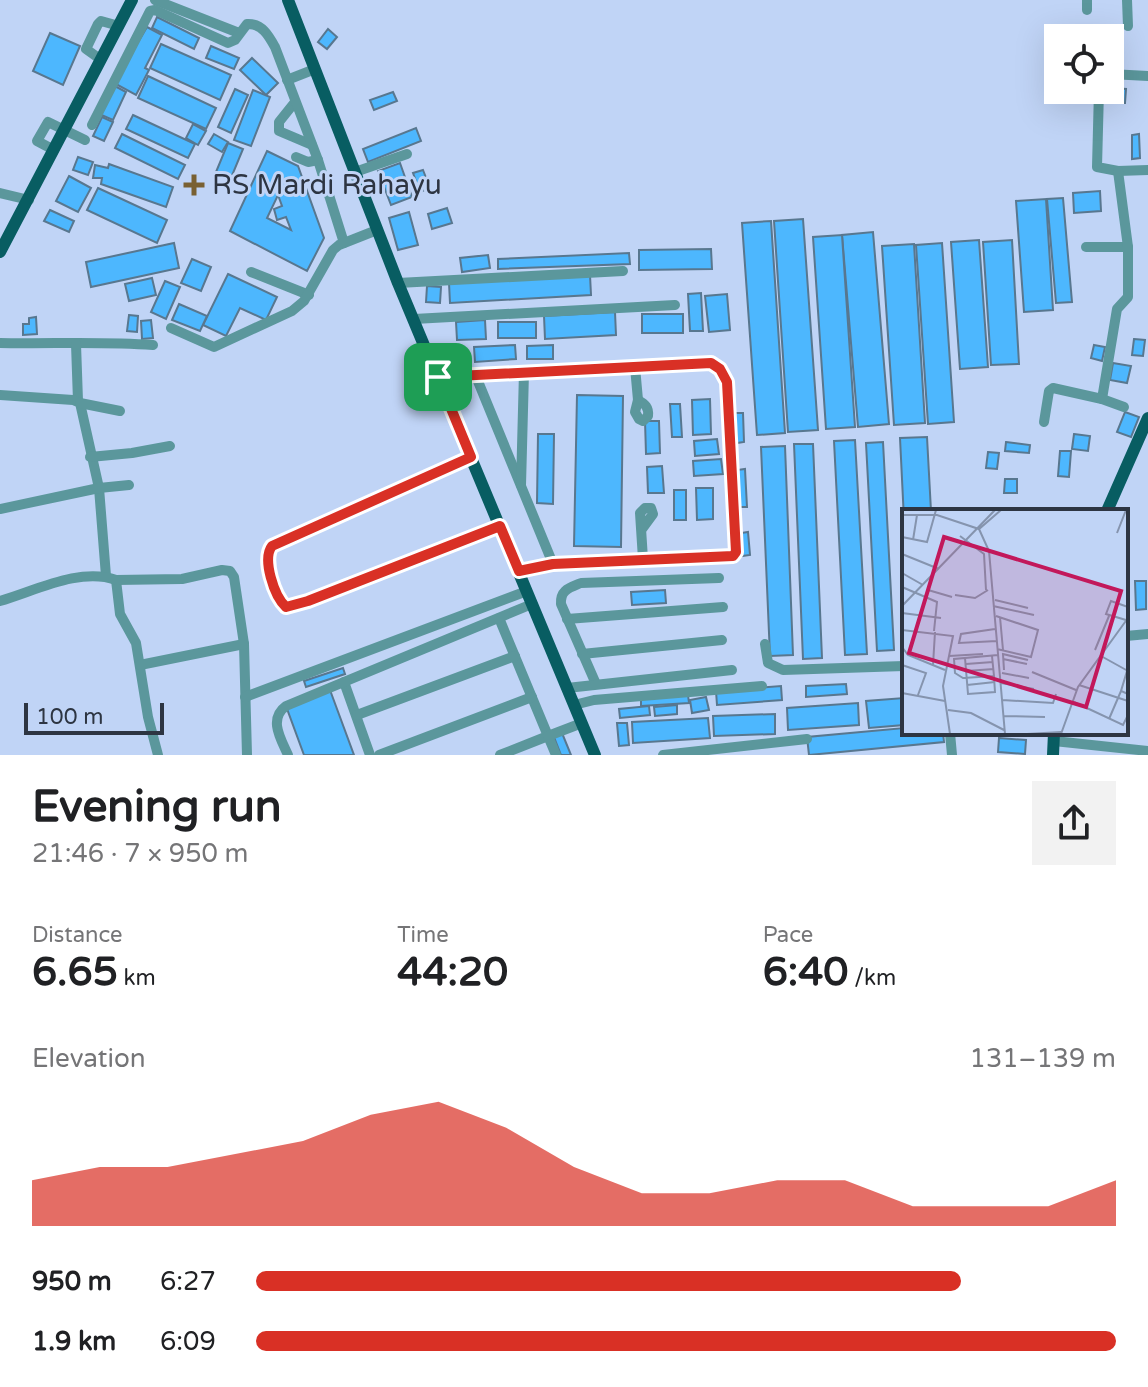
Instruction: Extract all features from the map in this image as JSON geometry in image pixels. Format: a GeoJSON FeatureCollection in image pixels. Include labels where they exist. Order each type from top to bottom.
{"type":"FeatureCollection","features":[{"type":"Feature","properties":{"kind":"main road"},"geometry":{"type":"LineString","coordinates":[[0,252],[132,0]]}},
{"type":"Feature","properties":{"kind":"main road"},"geometry":{"type":"LineString","coordinates":[[289,1],[398,283],[595,755]]}},
{"type":"Feature","properties":{"kind":"main road"},"geometry":{"type":"LineString","coordinates":[[1108,509],[1147,424]]}},
{"type":"Feature","properties":{"kind":"main road"},"geometry":{"type":"LineString","coordinates":[[1053,755],[1054,737]]}},
{"type":"Feature","properties":{"kind":"street"},"geometry":{"type":"LineString","coordinates":[[1127,0],[1128,26]]}},
{"type":"Feature","properties":{"kind":"street"},"geometry":{"type":"LineString","coordinates":[[92,125],[148,12],[156,4],[239,33],[243,26],[252,23],[265,31],[275,47],[318,160],[344,243]]}},
{"type":"Feature","properties":{"kind":"street"},"geometry":{"type":"LineString","coordinates":[[100,59],[86,49],[98,24],[101,21],[119,26]]}},
{"type":"Feature","properties":{"kind":"street"},"geometry":{"type":"LineString","coordinates":[[287,80],[315,69]]}},
{"type":"Feature","properties":{"kind":"street"},"geometry":{"type":"LineString","coordinates":[[1124,75],[1148,76]]}},
{"type":"Feature","properties":{"kind":"street"},"geometry":{"type":"LineString","coordinates":[[295,102],[279,122],[279,131],[312,145]]}},
{"type":"Feature","properties":{"kind":"street"},"geometry":{"type":"LineString","coordinates":[[1098,104],[1096,165],[1100,169],[1118,171],[1148,170]]}},
{"type":"Feature","properties":{"kind":"street"},"geometry":{"type":"LineString","coordinates":[[54,150],[37,141],[46,124],[53,124],[85,140]]}},
{"type":"Feature","properties":{"kind":"street"},"geometry":{"type":"LineString","coordinates":[[355,172],[407,154]]}},
{"type":"Feature","properties":{"kind":"street"},"geometry":{"type":"LineString","coordinates":[[296,157],[308,162],[318,160]]}},
{"type":"Feature","properties":{"kind":"street"},"geometry":{"type":"LineString","coordinates":[[1102,399],[1117,309],[1128,297],[1128,247],[1118,171]]}},
{"type":"Feature","properties":{"kind":"street"},"geometry":{"type":"LineString","coordinates":[[0,193],[29,200]]}},
{"type":"Feature","properties":{"kind":"street"},"geometry":{"type":"LineString","coordinates":[[171,328],[214,347],[292,311],[309,295],[333,250],[377,230]]}},
{"type":"Feature","properties":{"kind":"street"},"geometry":{"type":"LineString","coordinates":[[1086,247],[1128,247]]}},
{"type":"Feature","properties":{"kind":"street"},"geometry":{"type":"LineString","coordinates":[[398,283],[623,271]]}},
{"type":"Feature","properties":{"kind":"street"},"geometry":{"type":"LineString","coordinates":[[251,272],[309,295]]}},
{"type":"Feature","properties":{"kind":"street"},"geometry":{"type":"LineString","coordinates":[[414,319],[675,305]]}},
{"type":"Feature","properties":{"kind":"street"},"geometry":{"type":"LineString","coordinates":[[0,343],[153,345]]}},
{"type":"Feature","properties":{"kind":"street"},"geometry":{"type":"LineString","coordinates":[[76,344],[79,402],[99,488],[111,578],[120,614],[133,637],[158,755]]}},
{"type":"Feature","properties":{"kind":"street"},"geometry":{"type":"LineString","coordinates":[[438,377],[711,363],[720,369],[727,382],[736,552],[733,556],[553,564],[519,571]]}},
{"type":"Feature","properties":{"kind":"street"},"geometry":{"type":"LineString","coordinates":[[635,367],[638,400]]}},
{"type":"Feature","properties":{"kind":"street"},"geometry":{"type":"LineString","coordinates":[[521,487],[524,372]]}},
{"type":"Feature","properties":{"kind":"street"},"geometry":{"type":"LineString","coordinates":[[475,374],[553,564]]}},
{"type":"Feature","properties":{"kind":"street"},"geometry":{"type":"LineString","coordinates":[[1044,422],[1049,391],[1053,388],[1124,407]]}},
{"type":"Feature","properties":{"kind":"street"},"geometry":{"type":"LineString","coordinates":[[0,395],[79,402],[120,411]]}},
{"type":"Feature","properties":{"kind":"street"},"geometry":{"type":"LineString","coordinates":[[504,445],[524,449]]}},
{"type":"Feature","properties":{"kind":"street"},"geometry":{"type":"LineString","coordinates":[[90,457],[170,446]]}},
{"type":"Feature","properties":{"kind":"street"},"geometry":{"type":"LineString","coordinates":[[471,457],[272,546],[267,557],[280,601],[286,607],[308,601],[500,526]]}},
{"type":"Feature","properties":{"kind":"street"},"geometry":{"type":"LineString","coordinates":[[0,509],[99,488],[129,485]]}},
{"type":"Feature","properties":{"kind":"street"},"geometry":{"type":"LineString","coordinates":[[642,529],[643,559]]}},
{"type":"Feature","properties":{"kind":"street"},"geometry":{"type":"LineString","coordinates":[[0,601],[64,580],[182,579],[230,571],[234,577],[244,644],[247,755]]}},
{"type":"Feature","properties":{"kind":"street"},"geometry":{"type":"LineString","coordinates":[[596,684],[560,597],[569,587],[581,583],[719,578]]}},
{"type":"Feature","properties":{"kind":"street"},"geometry":{"type":"LineString","coordinates":[[288,755],[277,730],[278,712],[297,700],[499,618],[530,598]]}},
{"type":"Feature","properties":{"kind":"street"},"geometry":{"type":"LineString","coordinates":[[245,697],[530,598]]}},
{"type":"Feature","properties":{"kind":"street"},"geometry":{"type":"LineString","coordinates":[[567,619],[723,607]]}},
{"type":"Feature","properties":{"kind":"street"},"geometry":{"type":"LineString","coordinates":[[499,618],[556,755]]}},
{"type":"Feature","properties":{"kind":"street"},"geometry":{"type":"LineString","coordinates":[[1128,636],[1148,634]]}},
{"type":"Feature","properties":{"kind":"street"},"geometry":{"type":"LineString","coordinates":[[582,654],[722,640]]}},
{"type":"Feature","properties":{"kind":"street"},"geometry":{"type":"LineString","coordinates":[[140,665],[244,644]]}},
{"type":"Feature","properties":{"kind":"street"},"geometry":{"type":"LineString","coordinates":[[765,644],[768,663],[783,670],[902,666]]}},
{"type":"Feature","properties":{"kind":"street"},"geometry":{"type":"LineString","coordinates":[[357,715],[515,656]]}},
{"type":"Feature","properties":{"kind":"street"},"geometry":{"type":"LineString","coordinates":[[567,688],[732,670]]}},
{"type":"Feature","properties":{"kind":"street"},"geometry":{"type":"LineString","coordinates":[[344,682],[370,755]]}},
{"type":"Feature","properties":{"kind":"street"},"geometry":{"type":"LineString","coordinates":[[574,705],[594,700],[762,686]]}},
{"type":"Feature","properties":{"kind":"street"},"geometry":{"type":"LineString","coordinates":[[379,755],[532,697]]}},
{"type":"Feature","properties":{"kind":"street"},"geometry":{"type":"LineString","coordinates":[[500,755],[582,723]]}},
{"type":"Feature","properties":{"kind":"street"},"geometry":{"type":"LineString","coordinates":[[950,735],[952,755]]}},
{"type":"Feature","properties":{"kind":"street"},"geometry":{"type":"LineString","coordinates":[[1054,737],[1148,751]]}},
{"type":"Feature","properties":{"kind":"street"},"geometry":{"type":"LineString","coordinates":[[663,755],[807,739]]}},
{"type":"Feature","properties":{"kind":"building"},"geometry":{"type":"Polygon","coordinates":[[[157,17],[199,38],[194,49],[152,28],[157,17]]]}},
{"type":"Feature","properties":{"kind":"building"},"geometry":{"type":"Polygon","coordinates":[[[147,27],[162,35],[145,68],[149,70],[136,95],[114,83],[147,27]]]}},
{"type":"Feature","properties":{"kind":"building"},"geometry":{"type":"Polygon","coordinates":[[[328,29],[337,37],[327,49],[318,42],[328,29]]]}},
{"type":"Feature","properties":{"kind":"building"},"geometry":{"type":"Polygon","coordinates":[[[50,33],[80,46],[63,85],[33,71],[50,33]]]}},
{"type":"Feature","properties":{"kind":"building"},"geometry":{"type":"Polygon","coordinates":[[[161,44],[231,75],[220,100],[150,68],[161,44]]]}},
{"type":"Feature","properties":{"kind":"building"},"geometry":{"type":"Polygon","coordinates":[[[211,46],[239,58],[234,69],[206,58],[211,46]]]}},
{"type":"Feature","properties":{"kind":"building"},"geometry":{"type":"Polygon","coordinates":[[[252,58],[278,83],[266,95],[240,70],[252,58]]]}},
{"type":"Feature","properties":{"kind":"building"},"geometry":{"type":"Polygon","coordinates":[[[148,76],[216,108],[206,129],[138,98],[148,76]]]}},
{"type":"Feature","properties":{"kind":"building"},"geometry":{"type":"Polygon","coordinates":[[[113,85],[126,92],[113,120],[99,114],[113,85]]]}},
{"type":"Feature","properties":{"kind":"building"},"geometry":{"type":"Polygon","coordinates":[[[235,89],[248,95],[231,133],[218,127],[235,89]]]}},
{"type":"Feature","properties":{"kind":"building"},"geometry":{"type":"Polygon","coordinates":[[[253,90],[270,97],[251,146],[234,140],[253,90]]]}},
{"type":"Feature","properties":{"kind":"building"},"geometry":{"type":"Polygon","coordinates":[[[393,92],[397,101],[374,110],[370,100],[393,92]]]}},
{"type":"Feature","properties":{"kind":"building"},"geometry":{"type":"Polygon","coordinates":[[[133,115],[195,144],[188,158],[126,129],[133,115]]]}},
{"type":"Feature","properties":{"kind":"building"},"geometry":{"type":"Polygon","coordinates":[[[102,117],[113,122],[104,141],[93,136],[102,117]]]}},
{"type":"Feature","properties":{"kind":"building"},"geometry":{"type":"Polygon","coordinates":[[[193,124],[206,131],[198,145],[186,138],[193,124]]]}},
{"type":"Feature","properties":{"kind":"building"},"geometry":{"type":"Polygon","coordinates":[[[416,128],[421,141],[368,162],[363,149],[416,128]]]}},
{"type":"Feature","properties":{"kind":"building"},"geometry":{"type":"Polygon","coordinates":[[[122,134],[185,165],[178,179],[115,148],[122,134]]]}},
{"type":"Feature","properties":{"kind":"building"},"geometry":{"type":"Polygon","coordinates":[[[214,134],[228,142],[222,152],[208,144],[214,134]]]}},
{"type":"Feature","properties":{"kind":"building"},"geometry":{"type":"Polygon","coordinates":[[[1139,134],[1140,158],[1132,159],[1132,135],[1139,134]]]}},
{"type":"Feature","properties":{"kind":"building"},"geometry":{"type":"Polygon","coordinates":[[[228,143],[243,149],[231,178],[216,172],[228,143]]]}},
{"type":"Feature","properties":{"kind":"building"},"geometry":{"type":"Polygon","coordinates":[[[267,151],[298,166],[324,238],[307,271],[230,231],[267,151]],[[278,195],[267,218],[291,230],[286,217],[277,220],[274,209],[282,206],[278,195]]]}},
{"type":"Feature","properties":{"kind":"building"},"geometry":{"type":"Polygon","coordinates":[[[78,157],[93,162],[88,175],[73,170],[78,157]]]}},
{"type":"Feature","properties":{"kind":"building"},"geometry":{"type":"Polygon","coordinates":[[[400,163],[412,197],[391,205],[378,171],[400,163]]]}},
{"type":"Feature","properties":{"kind":"building"},"geometry":{"type":"Polygon","coordinates":[[[109,164],[173,187],[166,207],[101,184],[102,178],[93,178],[95,165],[108,168],[109,164]]]}},
{"type":"Feature","properties":{"kind":"building"},"geometry":{"type":"Polygon","coordinates":[[[423,170],[430,188],[420,192],[413,173],[423,170]]]}},
{"type":"Feature","properties":{"kind":"building"},"geometry":{"type":"Polygon","coordinates":[[[69,176],[91,188],[78,212],[56,201],[69,176]]]}},
{"type":"Feature","properties":{"kind":"building"},"geometry":{"type":"Polygon","coordinates":[[[98,188],[167,220],[157,243],[87,210],[98,188]]]}},
{"type":"Feature","properties":{"kind":"building"},"geometry":{"type":"Polygon","coordinates":[[[1100,191],[1101,211],[1074,213],[1073,193],[1100,191]]]}},
{"type":"Feature","properties":{"kind":"building"},"geometry":{"type":"Polygon","coordinates":[[[1063,198],[1072,302],[1056,303],[1047,199],[1063,198]]]}},
{"type":"Feature","properties":{"kind":"building"},"geometry":{"type":"Polygon","coordinates":[[[1046,199],[1053,310],[1024,312],[1016,201],[1046,199]]]}},
{"type":"Feature","properties":{"kind":"building"},"geometry":{"type":"Polygon","coordinates":[[[447,208],[452,223],[432,229],[428,214],[447,208]]]}},
{"type":"Feature","properties":{"kind":"building"},"geometry":{"type":"Polygon","coordinates":[[[50,210],[74,221],[69,232],[44,221],[50,210]]]}},
{"type":"Feature","properties":{"kind":"building"},"geometry":{"type":"Polygon","coordinates":[[[409,212],[418,245],[398,250],[389,218],[409,212]]]}},
{"type":"Feature","properties":{"kind":"building"},"geometry":{"type":"Polygon","coordinates":[[[803,219],[818,430],[788,432],[774,221],[803,219]]]}},
{"type":"Feature","properties":{"kind":"building"},"geometry":{"type":"Polygon","coordinates":[[[771,221],[785,433],[757,435],[742,223],[771,221]]]}},
{"type":"Feature","properties":{"kind":"building"},"geometry":{"type":"Polygon","coordinates":[[[873,232],[889,424],[858,427],[842,235],[873,232]]]}},
{"type":"Feature","properties":{"kind":"building"},"geometry":{"type":"Polygon","coordinates":[[[842,235],[855,427],[826,429],[813,237],[842,235]]]}},
{"type":"Feature","properties":{"kind":"building"},"geometry":{"type":"Polygon","coordinates":[[[979,240],[988,367],[960,369],[951,242],[979,240]]]}},
{"type":"Feature","properties":{"kind":"building"},"geometry":{"type":"Polygon","coordinates":[[[1012,240],[1019,364],[991,365],[983,242],[1012,240]]]}},
{"type":"Feature","properties":{"kind":"building"},"geometry":{"type":"Polygon","coordinates":[[[174,243],[179,268],[91,287],[86,262],[174,243]]]}},
{"type":"Feature","properties":{"kind":"building"},"geometry":{"type":"Polygon","coordinates":[[[942,243],[954,422],[928,424],[916,245],[942,243]]]}},
{"type":"Feature","properties":{"kind":"building"},"geometry":{"type":"Polygon","coordinates":[[[914,244],[925,423],[894,425],[882,246],[914,244]]]}},
{"type":"Feature","properties":{"kind":"building"},"geometry":{"type":"Polygon","coordinates":[[[711,249],[712,269],[639,270],[639,250],[711,249]]]}},
{"type":"Feature","properties":{"kind":"building"},"geometry":{"type":"Polygon","coordinates":[[[629,253],[630,264],[498,269],[498,259],[629,253]]]}},
{"type":"Feature","properties":{"kind":"building"},"geometry":{"type":"Polygon","coordinates":[[[488,255],[490,268],[462,272],[460,258],[488,255]]]}},
{"type":"Feature","properties":{"kind":"building"},"geometry":{"type":"Polygon","coordinates":[[[192,259],[211,267],[201,291],[181,283],[192,259]]]}},
{"type":"Feature","properties":{"kind":"building"},"geometry":{"type":"Polygon","coordinates":[[[228,274],[277,297],[266,320],[240,308],[226,336],[203,325],[228,274]]]}},
{"type":"Feature","properties":{"kind":"building"},"geometry":{"type":"Polygon","coordinates":[[[590,275],[591,295],[450,303],[449,283],[590,275]]]}},
{"type":"Feature","properties":{"kind":"building"},"geometry":{"type":"Polygon","coordinates":[[[152,278],[156,295],[129,301],[125,284],[152,278]]]}},
{"type":"Feature","properties":{"kind":"building"},"geometry":{"type":"Polygon","coordinates":[[[165,281],[180,287],[166,319],[151,312],[165,281]]]}},
{"type":"Feature","properties":{"kind":"building"},"geometry":{"type":"Polygon","coordinates":[[[427,286],[441,287],[440,303],[426,302],[427,286]]]}},
{"type":"Feature","properties":{"kind":"building"},"geometry":{"type":"Polygon","coordinates":[[[701,293],[703,331],[690,331],[688,294],[701,293]]]}},
{"type":"Feature","properties":{"kind":"building"},"geometry":{"type":"Polygon","coordinates":[[[727,294],[730,330],[709,332],[705,296],[727,294]]]}},
{"type":"Feature","properties":{"kind":"building"},"geometry":{"type":"Polygon","coordinates":[[[179,304],[207,316],[200,331],[172,320],[179,304]]]}},
{"type":"Feature","properties":{"kind":"building"},"geometry":{"type":"Polygon","coordinates":[[[615,312],[616,335],[545,339],[544,316],[615,312]]]}},
{"type":"Feature","properties":{"kind":"building"},"geometry":{"type":"Polygon","coordinates":[[[642,314],[683,314],[683,333],[642,333],[642,314]]]}},
{"type":"Feature","properties":{"kind":"building"},"geometry":{"type":"Polygon","coordinates":[[[129,315],[138,316],[137,332],[127,331],[129,315]]]}},
{"type":"Feature","properties":{"kind":"building"},"geometry":{"type":"Polygon","coordinates":[[[36,317],[37,334],[23,335],[23,324],[29,324],[29,318],[36,317]]]}},
{"type":"Feature","properties":{"kind":"building"},"geometry":{"type":"Polygon","coordinates":[[[151,320],[153,338],[142,339],[141,321],[151,320]]]}},
{"type":"Feature","properties":{"kind":"building"},"geometry":{"type":"Polygon","coordinates":[[[485,320],[486,339],[457,340],[456,322],[485,320]]]}},
{"type":"Feature","properties":{"kind":"building"},"geometry":{"type":"Polygon","coordinates":[[[498,322],[536,322],[536,338],[498,338],[498,322]]]}},
{"type":"Feature","properties":{"kind":"building"},"geometry":{"type":"Polygon","coordinates":[[[1134,339],[1145,340],[1143,356],[1132,355],[1134,339]]]}},
{"type":"Feature","properties":{"kind":"building"},"geometry":{"type":"Polygon","coordinates":[[[515,345],[516,359],[475,362],[474,347],[515,345]]]}},
{"type":"Feature","properties":{"kind":"building"},"geometry":{"type":"Polygon","coordinates":[[[553,345],[553,359],[527,359],[527,346],[553,345]]]}},
{"type":"Feature","properties":{"kind":"building"},"geometry":{"type":"Polygon","coordinates":[[[1094,345],[1105,347],[1102,361],[1091,358],[1094,345]]]}},
{"type":"Feature","properties":{"kind":"building"},"geometry":{"type":"Polygon","coordinates":[[[1113,363],[1131,366],[1127,383],[1110,380],[1113,363]]]}},
{"type":"Feature","properties":{"kind":"building"},"geometry":{"type":"Polygon","coordinates":[[[577,395],[623,396],[621,547],[574,546],[577,395]]]}},
{"type":"Feature","properties":{"kind":"building"},"geometry":{"type":"Polygon","coordinates":[[[710,399],[711,434],[693,435],[692,400],[710,399]]]}},
{"type":"Feature","properties":{"kind":"building"},"geometry":{"type":"Polygon","coordinates":[[[670,404],[680,404],[682,437],[672,437],[670,404]]]}},
{"type":"Feature","properties":{"kind":"building"},"geometry":{"type":"Polygon","coordinates":[[[1125,412],[1139,417],[1131,437],[1117,432],[1125,412]]]}},
{"type":"Feature","properties":{"kind":"building"},"geometry":{"type":"Polygon","coordinates":[[[735,413],[743,413],[744,442],[737,443],[735,413]]]}},
{"type":"Feature","properties":{"kind":"building"},"geometry":{"type":"Polygon","coordinates":[[[645,421],[659,421],[660,453],[646,454],[645,421]]]}},
{"type":"Feature","properties":{"kind":"building"},"geometry":{"type":"Polygon","coordinates":[[[538,434],[554,434],[553,504],[537,503],[538,434]]]}},
{"type":"Feature","properties":{"kind":"building"},"geometry":{"type":"Polygon","coordinates":[[[1074,434],[1090,436],[1088,451],[1072,449],[1074,434]]]}},
{"type":"Feature","properties":{"kind":"building"},"geometry":{"type":"Polygon","coordinates":[[[927,437],[931,509],[903,509],[900,438],[927,437]]]}},
{"type":"Feature","properties":{"kind":"building"},"geometry":{"type":"Polygon","coordinates":[[[717,439],[719,454],[695,456],[694,441],[717,439]]]}},
{"type":"Feature","properties":{"kind":"building"},"geometry":{"type":"Polygon","coordinates":[[[855,440],[867,654],[845,655],[834,441],[855,440]]]}},
{"type":"Feature","properties":{"kind":"building"},"geometry":{"type":"Polygon","coordinates":[[[883,442],[894,650],[877,651],[866,443],[883,442]]]}},
{"type":"Feature","properties":{"kind":"building"},"geometry":{"type":"Polygon","coordinates":[[[1006,442],[1030,445],[1029,453],[1005,451],[1006,442]]]}},
{"type":"Feature","properties":{"kind":"building"},"geometry":{"type":"Polygon","coordinates":[[[794,444],[813,444],[822,658],[803,659],[794,444]]]}},
{"type":"Feature","properties":{"kind":"building"},"geometry":{"type":"Polygon","coordinates":[[[785,446],[793,655],[770,656],[761,447],[785,446]]]}},
{"type":"Feature","properties":{"kind":"building"},"geometry":{"type":"Polygon","coordinates":[[[1060,451],[1071,451],[1069,477],[1058,476],[1060,451]]]}},
{"type":"Feature","properties":{"kind":"building"},"geometry":{"type":"Polygon","coordinates":[[[988,452],[999,453],[997,469],[986,468],[988,452]]]}},
{"type":"Feature","properties":{"kind":"building"},"geometry":{"type":"Polygon","coordinates":[[[721,459],[723,474],[694,476],[693,461],[721,459]]]}},
{"type":"Feature","properties":{"kind":"building"},"geometry":{"type":"Polygon","coordinates":[[[662,466],[664,493],[648,493],[647,467],[662,466]]]}},
{"type":"Feature","properties":{"kind":"building"},"geometry":{"type":"Polygon","coordinates":[[[745,469],[747,507],[740,507],[737,470],[745,469]]]}},
{"type":"Feature","properties":{"kind":"building"},"geometry":{"type":"Polygon","coordinates":[[[1005,479],[1017,479],[1017,493],[1004,493],[1005,479]]]}},
{"type":"Feature","properties":{"kind":"building"},"geometry":{"type":"Polygon","coordinates":[[[696,488],[713,488],[713,519],[697,520],[696,488]]]}},
{"type":"Feature","properties":{"kind":"building"},"geometry":{"type":"Polygon","coordinates":[[[674,490],[686,490],[686,520],[674,520],[674,490]]]}},
{"type":"Feature","properties":{"kind":"building"},"geometry":{"type":"Polygon","coordinates":[[[748,532],[750,555],[742,556],[741,533],[748,532]]]}},
{"type":"Feature","properties":{"kind":"building"},"geometry":{"type":"Polygon","coordinates":[[[1135,581],[1146,581],[1146,609],[1136,610],[1135,581]]]}},
{"type":"Feature","properties":{"kind":"building"},"geometry":{"type":"Polygon","coordinates":[[[665,590],[666,603],[632,605],[631,592],[665,590]]]}},
{"type":"Feature","properties":{"kind":"building"},"geometry":{"type":"Polygon","coordinates":[[[343,668],[345,674],[306,687],[304,681],[343,668]]]}},
{"type":"Feature","properties":{"kind":"building"},"geometry":{"type":"Polygon","coordinates":[[[846,684],[847,694],[806,697],[806,686],[846,684]]]}},
{"type":"Feature","properties":{"kind":"building"},"geometry":{"type":"Polygon","coordinates":[[[781,686],[782,700],[717,705],[716,691],[781,686]]]}},
{"type":"Feature","properties":{"kind":"building"},"geometry":{"type":"Polygon","coordinates":[[[330,690],[354,755],[304,755],[286,706],[330,690]]]}},
{"type":"Feature","properties":{"kind":"building"},"geometry":{"type":"Polygon","coordinates":[[[688,695],[689,703],[641,706],[641,697],[688,695]]]}},
{"type":"Feature","properties":{"kind":"building"},"geometry":{"type":"Polygon","coordinates":[[[706,697],[709,710],[692,713],[690,700],[706,697]]]}},
{"type":"Feature","properties":{"kind":"building"},"geometry":{"type":"Polygon","coordinates":[[[902,698],[902,725],[869,728],[866,701],[902,698]]]}},
{"type":"Feature","properties":{"kind":"building"},"geometry":{"type":"Polygon","coordinates":[[[858,703],[859,725],[788,730],[787,708],[858,703]]]}},
{"type":"Feature","properties":{"kind":"building"},"geometry":{"type":"Polygon","coordinates":[[[677,705],[677,714],[655,716],[654,707],[677,705]]]}},
{"type":"Feature","properties":{"kind":"building"},"geometry":{"type":"Polygon","coordinates":[[[649,706],[650,715],[620,718],[619,709],[649,706]]]}},
{"type":"Feature","properties":{"kind":"building"},"geometry":{"type":"Polygon","coordinates":[[[775,714],[775,734],[714,736],[713,716],[775,714]]]}},
{"type":"Feature","properties":{"kind":"building"},"geometry":{"type":"Polygon","coordinates":[[[708,718],[710,738],[633,743],[632,722],[708,718]]]}},
{"type":"Feature","properties":{"kind":"building"},"geometry":{"type":"Polygon","coordinates":[[[617,723],[627,723],[629,745],[619,746],[617,723]]]}},
{"type":"Feature","properties":{"kind":"building"},"geometry":{"type":"Polygon","coordinates":[[[902,728],[902,735],[943,735],[944,742],[809,755],[807,737],[902,728]]]}},
{"type":"Feature","properties":{"kind":"building"},"geometry":{"type":"Polygon","coordinates":[[[562,733],[571,755],[561,755],[554,737],[562,733]]]}},
{"type":"Feature","properties":{"kind":"building"},"geometry":{"type":"Polygon","coordinates":[[[999,738],[1026,740],[1025,754],[998,752],[999,738]]]}},
{"type":"Feature","properties":{"kind":"place","name":"RS Mardi Rahayu"},"geometry":{"type":"Point","coordinates":[194,185]}},
{"type":"Feature","properties":{"kind":"route"},"geometry":{"type":"LineString","coordinates":[[711,363],[720,369],[727,382],[736,552],[729,558],[553,564],[519,571],[500,526],[308,601],[286,607],[282,605],[267,557],[272,546],[471,457],[438,377],[711,363]]}}]}
